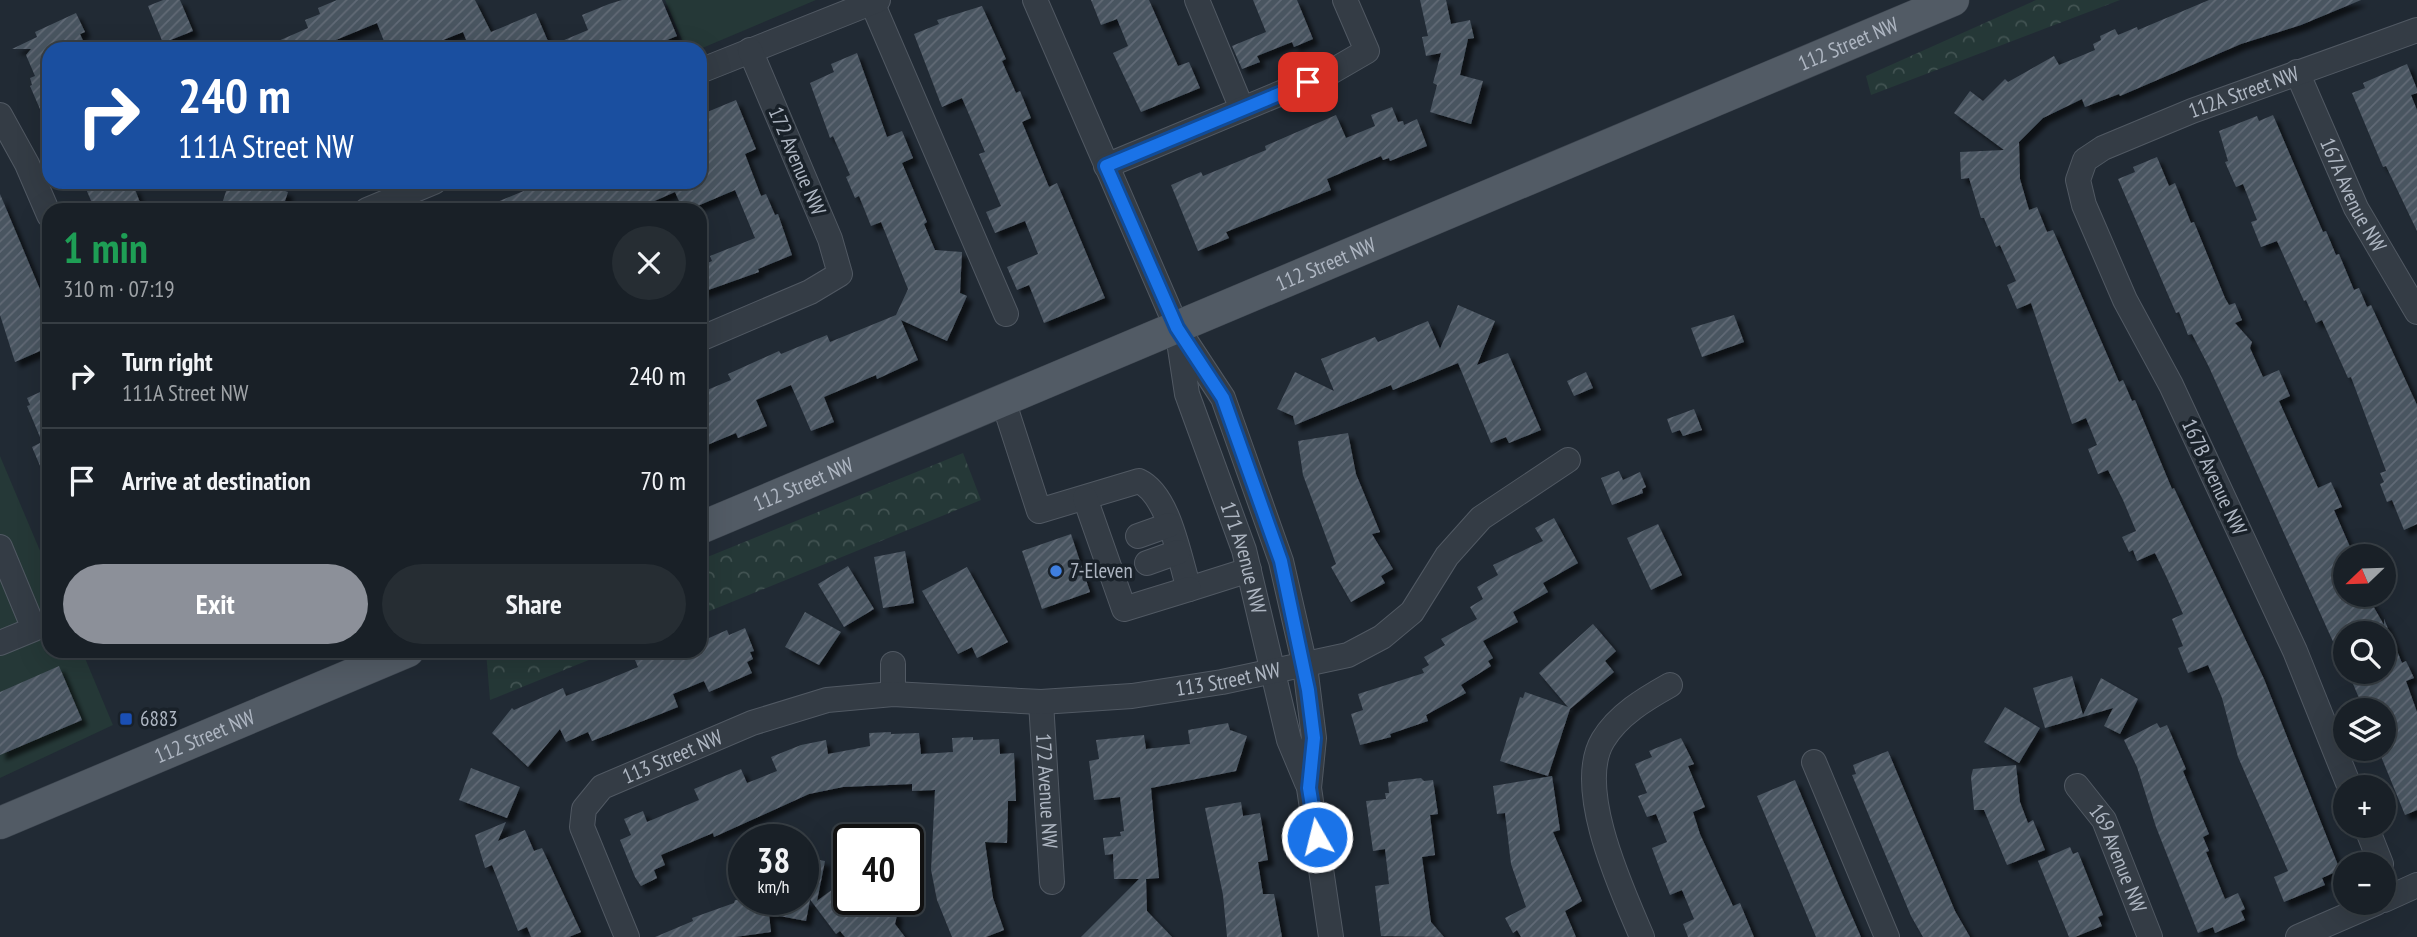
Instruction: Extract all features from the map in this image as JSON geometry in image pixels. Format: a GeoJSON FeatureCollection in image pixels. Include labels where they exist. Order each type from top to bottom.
{"type":"FeatureCollection","features":[{"type":"Feature","properties":{"kind":"main road","name":"112 Street NW"},"geometry":{"type":"LineString","coordinates":[[707,525],[1952,0]]}},
{"type":"Feature","properties":{"kind":"main road","name":"112 Street NW"},"geometry":{"type":"LineString","coordinates":[[0,823],[391,658]]}},
{"type":"Feature","properties":{"kind":"street","name":"171 Avenue NW"},"geometry":{"type":"LineString","coordinates":[[1035,0],[1177,328],[1223,398],[1281,561],[1305,666],[1314,738],[1309,788],[1331,937]]}},
{"type":"Feature","properties":{"kind":"street"},"geometry":{"type":"LineString","coordinates":[[1197,0],[1242,109]]}},
{"type":"Feature","properties":{"kind":"street"},"geometry":{"type":"LineString","coordinates":[[1106,166],[1329,73],[1367,51],[1345,0]]}},
{"type":"Feature","properties":{"kind":"street"},"geometry":{"type":"LineString","coordinates":[[707,68],[874,1],[1006,314]]}},
{"type":"Feature","properties":{"kind":"street","name":"112A Street NW"},"geometry":{"type":"LineString","coordinates":[[2079,170],[2092,153],[2103,148],[2297,72],[2417,30]]}},
{"type":"Feature","properties":{"kind":"street","name":"172 Avenue NW"},"geometry":{"type":"LineString","coordinates":[[707,336],[810,292],[839,274],[830,239],[750,50]]}},
{"type":"Feature","properties":{"kind":"street","name":"167A Avenue NW"},"geometry":{"type":"LineString","coordinates":[[2297,72],[2356,208],[2417,312]]}},
{"type":"Feature","properties":{"kind":"street"},"geometry":{"type":"LineString","coordinates":[[0,115],[27,164],[44,203]]}},
{"type":"Feature","properties":{"kind":"street","name":"167B Avenue NW"},"geometry":{"type":"LineString","coordinates":[[2079,170],[2079,192],[2125,300],[2171,386],[2295,651],[2345,775]]}},
{"type":"Feature","properties":{"kind":"street"},"geometry":{"type":"LineString","coordinates":[[384,203],[417,189]]}},
{"type":"Feature","properties":{"kind":"street","name":"171 Avenue NW"},"geometry":{"type":"LineString","coordinates":[[1177,328],[1187,394],[1249,569],[1289,740],[1309,788]]}},
{"type":"Feature","properties":{"kind":"street"},"geometry":{"type":"LineString","coordinates":[[1003,400],[1039,511],[1139,481],[1152,487],[1169,525],[1189,589]]}},
{"type":"Feature","properties":{"kind":"street","name":"113 Street NW"},"geometry":{"type":"LineString","coordinates":[[627,937],[585,837],[584,809],[602,787],[773,715],[827,700],[893,694],[1041,702],[1170,692],[1348,655],[1399,625],[1426,592],[1447,556],[1470,529],[1492,510],[1568,460]]}},
{"type":"Feature","properties":{"kind":"street"},"geometry":{"type":"LineString","coordinates":[[1085,498],[1122,541],[1131,569],[1124,609],[1249,569]]}},
{"type":"Feature","properties":{"kind":"street"},"geometry":{"type":"LineString","coordinates":[[1122,541],[1169,525]]}},
{"type":"Feature","properties":{"kind":"street"},"geometry":{"type":"LineString","coordinates":[[0,547],[34,629],[0,643]]}},
{"type":"Feature","properties":{"kind":"street"},"geometry":{"type":"LineString","coordinates":[[1131,569],[1178,552]]}},
{"type":"Feature","properties":{"kind":"street"},"geometry":{"type":"LineString","coordinates":[[893,664],[893,694]]}},
{"type":"Feature","properties":{"kind":"street"},"geometry":{"type":"LineString","coordinates":[[1642,937],[1608,850],[1594,773],[1597,754],[1614,726],[1640,703],[1670,685]]}},
{"type":"Feature","properties":{"kind":"street","name":"172 Avenue NW"},"geometry":{"type":"LineString","coordinates":[[1041,702],[1052,882]]}},
{"type":"Feature","properties":{"kind":"street"},"geometry":{"type":"LineString","coordinates":[[1814,762],[1887,937]]}},
{"type":"Feature","properties":{"kind":"street","name":"169 Avenue NW"},"geometry":{"type":"LineString","coordinates":[[2077,786],[2104,820],[2150,937]]}},
{"type":"Feature","properties":{"kind":"street"},"geometry":{"type":"LineString","coordinates":[[2396,894],[2417,885]]}},
{"type":"Feature","properties":{"kind":"street"},"geometry":{"type":"LineString","coordinates":[[2298,937],[2348,915]]}},
{"type":"Feature","properties":{"kind":"green space"},"geometry":{"type":"Polygon","coordinates":[[[665,0],[816,0],[707,46],[707,42],[683,42],[665,0]]]}},
{"type":"Feature","properties":{"kind":"green space"},"geometry":{"type":"Polygon","coordinates":[[[2036,0],[2120,0],[1871,95],[1866,76],[2036,0]]]}},
{"type":"Feature","properties":{"kind":"green space"},"geometry":{"type":"Polygon","coordinates":[[[963,453],[981,500],[707,612],[707,557],[963,453]]]}},
{"type":"Feature","properties":{"kind":"green space"},"geometry":{"type":"Polygon","coordinates":[[[0,456],[42,555],[42,658],[85,658],[113,725],[0,778],[0,456]]]}},
{"type":"Feature","properties":{"kind":"green space"},"geometry":{"type":"Polygon","coordinates":[[[487,658],[594,658],[490,700],[487,658]]]}},
{"type":"Feature","properties":{"kind":"building"},"geometry":{"type":"Polygon","coordinates":[[[163,0],[180,0],[193,31],[163,42],[148,6],[163,0]]]}},
{"type":"Feature","properties":{"kind":"building"},"geometry":{"type":"Polygon","coordinates":[[[337,0],[475,0],[491,32],[536,13],[548,42],[467,42],[463,32],[438,42],[384,42],[377,23],[331,42],[276,42],[308,28],[305,20],[320,14],[318,8],[337,0]]]}},
{"type":"Feature","properties":{"kind":"building"},"geometry":{"type":"Polygon","coordinates":[[[622,0],[662,0],[677,36],[662,42],[560,42],[588,30],[582,15],[622,0]]]}},
{"type":"Feature","properties":{"kind":"building"},"geometry":{"type":"Polygon","coordinates":[[[1091,0],[1149,0],[1178,66],[1189,62],[1200,88],[1141,112],[1113,53],[1128,46],[1117,19],[1101,25],[1091,0]]]}},
{"type":"Feature","properties":{"kind":"building"},"geometry":{"type":"Polygon","coordinates":[[[1253,0],[1297,0],[1313,39],[1294,47],[1292,42],[1257,56],[1260,62],[1242,69],[1232,46],[1266,32],[1253,0]]]}},
{"type":"Feature","properties":{"kind":"building"},"geometry":{"type":"Polygon","coordinates":[[[1420,0],[1446,0],[1451,24],[1470,20],[1474,38],[1468,39],[1460,75],[1483,81],[1471,124],[1430,112],[1437,85],[1433,83],[1441,53],[1426,56],[1422,37],[1428,36],[1420,0]]]}},
{"type":"Feature","properties":{"kind":"building"},"geometry":{"type":"Polygon","coordinates":[[[2209,0],[2361,0],[2301,25],[2241,44],[2120,96],[2119,94],[2085,107],[2082,99],[2043,118],[2019,142],[2020,179],[2029,210],[2037,207],[2047,232],[2053,230],[2119,382],[2123,380],[2132,401],[2135,400],[2172,489],[2174,488],[2264,679],[2333,852],[2333,873],[2322,878],[2325,885],[2284,902],[2274,877],[2288,871],[2238,757],[2222,698],[2208,665],[2188,673],[2178,648],[2183,646],[2172,619],[2183,614],[2167,578],[2155,553],[2137,561],[2133,550],[2129,552],[2122,537],[2136,531],[2123,500],[2108,470],[2098,474],[2088,449],[2097,445],[2086,418],[2072,424],[2031,303],[2017,309],[2007,285],[2016,281],[2000,245],[1996,247],[1984,218],[1981,218],[1969,178],[1961,179],[1960,152],[2004,150],[1954,113],[1970,91],[1983,101],[2005,79],[2008,82],[2054,56],[2059,65],[2095,50],[2093,44],[2101,40],[2100,36],[2115,29],[2118,35],[2137,27],[2138,30],[2209,0]]]}},
{"type":"Feature","properties":{"kind":"building"},"geometry":{"type":"Polygon","coordinates":[[[982,6],[1006,59],[1002,61],[1016,93],[1020,91],[1031,118],[1022,122],[1049,187],[1057,183],[1105,298],[1044,323],[1029,285],[1017,290],[1007,267],[1038,254],[1025,221],[995,233],[986,212],[1001,206],[979,154],[985,152],[962,98],[942,107],[914,34],[939,24],[937,20],[982,6]]]}},
{"type":"Feature","properties":{"kind":"building"},"geometry":{"type":"Polygon","coordinates":[[[76,13],[85,32],[80,34],[84,42],[42,42],[42,114],[30,86],[30,78],[35,76],[26,55],[31,49],[12,49],[37,37],[35,32],[76,13]]]}},
{"type":"Feature","properties":{"kind":"building"},"geometry":{"type":"Polygon","coordinates":[[[857,53],[887,137],[902,131],[913,158],[902,163],[927,222],[924,224],[935,250],[962,252],[960,293],[967,296],[947,341],[901,320],[918,360],[877,379],[876,375],[824,397],[834,422],[811,431],[791,385],[756,400],[767,426],[738,438],[736,433],[707,445],[707,390],[731,380],[728,374],[779,351],[781,354],[827,335],[830,342],[896,315],[908,289],[881,222],[871,226],[859,196],[855,198],[846,177],[850,175],[833,136],[830,138],[810,83],[834,72],[831,64],[857,53]]]}},
{"type":"Feature","properties":{"kind":"building"},"geometry":{"type":"Polygon","coordinates":[[[2407,64],[2417,89],[2417,93],[2411,95],[2417,110],[2417,231],[2386,166],[2383,167],[2352,93],[2365,88],[2363,83],[2407,64]]]}},
{"type":"Feature","properties":{"kind":"building"},"geometry":{"type":"Polygon","coordinates":[[[736,100],[756,149],[745,154],[761,196],[766,194],[775,215],[778,214],[792,255],[758,269],[759,272],[707,291],[707,263],[712,261],[710,256],[755,238],[735,190],[704,203],[680,203],[675,192],[650,203],[495,203],[528,189],[707,189],[707,112],[736,100]]]}},
{"type":"Feature","properties":{"kind":"building"},"geometry":{"type":"Polygon","coordinates":[[[1392,107],[1398,122],[1403,121],[1404,125],[1417,119],[1427,146],[1390,161],[1389,158],[1383,160],[1381,156],[1327,179],[1331,190],[1226,232],[1229,238],[1198,251],[1171,185],[1201,172],[1203,176],[1266,150],[1265,146],[1336,115],[1346,138],[1375,126],[1371,115],[1392,107]]]}},
{"type":"Feature","properties":{"kind":"building"},"geometry":{"type":"Polygon","coordinates":[[[2273,115],[2323,232],[2326,231],[2336,255],[2339,254],[2354,290],[2359,288],[2367,307],[2371,305],[2417,405],[2417,524],[2404,530],[2392,500],[2387,502],[2380,484],[2384,482],[2380,473],[2386,471],[2351,377],[2348,378],[2322,320],[2316,323],[2306,300],[2304,301],[2277,241],[2261,247],[2251,222],[2257,220],[2243,184],[2236,187],[2225,162],[2228,161],[2219,131],[2257,116],[2259,121],[2273,115]]]}},
{"type":"Feature","properties":{"kind":"building"},"geometry":{"type":"Polygon","coordinates":[[[2157,157],[2169,186],[2175,183],[2225,298],[2229,305],[2235,303],[2242,320],[2235,323],[2252,342],[2250,348],[2263,377],[2279,370],[2290,396],[2279,401],[2318,488],[2331,482],[2342,507],[2334,510],[2349,544],[2333,544],[2333,607],[2374,607],[2382,621],[2333,621],[2333,642],[2209,367],[2192,334],[2188,335],[2179,312],[2176,313],[2118,179],[2135,172],[2133,167],[2157,157]]]}},
{"type":"Feature","properties":{"kind":"building"},"geometry":{"type":"Polygon","coordinates":[[[86,189],[135,189],[140,203],[92,203],[86,189]]]}},
{"type":"Feature","properties":{"kind":"building"},"geometry":{"type":"Polygon","coordinates":[[[227,189],[280,189],[288,192],[284,203],[222,203],[227,189]]]}},
{"type":"Feature","properties":{"kind":"building"},"geometry":{"type":"Polygon","coordinates":[[[0,194],[42,294],[42,350],[15,362],[0,315],[0,194]]]}},
{"type":"Feature","properties":{"kind":"building"},"geometry":{"type":"Polygon","coordinates":[[[1458,305],[1495,321],[1477,365],[1508,353],[1541,430],[1509,443],[1506,437],[1491,443],[1458,363],[1393,390],[1391,385],[1295,425],[1293,416],[1277,409],[1295,372],[1334,391],[1321,359],[1375,337],[1378,342],[1428,321],[1440,349],[1458,305]]]}},
{"type":"Feature","properties":{"kind":"building"},"geometry":{"type":"Polygon","coordinates":[[[1734,315],[1744,342],[1702,357],[1691,328],[1734,315]]]}},
{"type":"Feature","properties":{"kind":"building"},"geometry":{"type":"Polygon","coordinates":[[[1586,372],[1593,388],[1574,396],[1567,381],[1586,372]]]}},
{"type":"Feature","properties":{"kind":"building"},"geometry":{"type":"Polygon","coordinates":[[[42,391],[42,442],[27,406],[30,405],[27,398],[42,391]]]}},
{"type":"Feature","properties":{"kind":"building"},"geometry":{"type":"Polygon","coordinates":[[[1694,409],[1702,430],[1683,436],[1680,430],[1672,433],[1667,419],[1694,409]]]}},
{"type":"Feature","properties":{"kind":"building"},"geometry":{"type":"Polygon","coordinates":[[[1348,433],[1356,474],[1380,532],[1372,534],[1393,569],[1381,576],[1385,583],[1351,602],[1331,567],[1336,564],[1303,475],[1298,441],[1348,433]]]}},
{"type":"Feature","properties":{"kind":"building"},"geometry":{"type":"Polygon","coordinates":[[[42,442],[42,471],[32,447],[42,442]]]}},
{"type":"Feature","properties":{"kind":"building"},"geometry":{"type":"Polygon","coordinates":[[[1619,471],[1623,480],[1640,472],[1646,487],[1642,489],[1643,493],[1612,505],[1601,478],[1619,471]]]}},
{"type":"Feature","properties":{"kind":"building"},"geometry":{"type":"Polygon","coordinates":[[[1554,518],[1578,563],[1543,583],[1548,592],[1513,612],[1518,622],[1483,641],[1493,658],[1488,661],[1491,666],[1461,685],[1466,693],[1426,715],[1428,721],[1390,734],[1391,737],[1360,745],[1351,714],[1363,710],[1358,694],[1424,673],[1422,669],[1429,665],[1424,657],[1445,645],[1441,639],[1477,619],[1470,607],[1483,599],[1477,587],[1498,575],[1493,565],[1543,541],[1535,528],[1554,518]]]}},
{"type":"Feature","properties":{"kind":"building"},"geometry":{"type":"Polygon","coordinates":[[[1658,524],[1682,575],[1651,590],[1627,538],[1658,524]]]}},
{"type":"Feature","properties":{"kind":"building","name":"7-Eleven"},"geometry":{"type":"Polygon","coordinates":[[[1071,534],[1090,592],[1042,609],[1022,551],[1071,534]]]}},
{"type":"Feature","properties":{"kind":"building"},"geometry":{"type":"Polygon","coordinates":[[[905,551],[914,603],[883,608],[874,557],[905,551]]]}},
{"type":"Feature","properties":{"kind":"building"},"geometry":{"type":"Polygon","coordinates":[[[848,566],[874,609],[844,627],[818,584],[848,566]]]}},
{"type":"Feature","properties":{"kind":"building"},"geometry":{"type":"Polygon","coordinates":[[[967,567],[1008,642],[977,658],[972,647],[958,654],[922,591],[967,567]]]}},
{"type":"Feature","properties":{"kind":"building"},"geometry":{"type":"Polygon","coordinates":[[[805,612],[841,632],[819,665],[785,647],[805,612]]]}},
{"type":"Feature","properties":{"kind":"building"},"geometry":{"type":"Polygon","coordinates":[[[1593,624],[1616,651],[1605,661],[1614,672],[1570,709],[1548,776],[1500,761],[1520,697],[1523,698],[1525,692],[1568,707],[1539,673],[1593,624]]]}},
{"type":"Feature","properties":{"kind":"building"},"geometry":{"type":"Polygon","coordinates":[[[745,628],[754,651],[750,652],[753,659],[747,662],[752,673],[709,692],[704,681],[673,694],[678,707],[592,741],[588,732],[566,742],[560,729],[528,767],[492,733],[512,708],[514,710],[563,688],[566,696],[600,683],[638,667],[635,660],[638,658],[707,658],[707,639],[727,630],[729,635],[745,628]]]}},
{"type":"Feature","properties":{"kind":"building"},"geometry":{"type":"Polygon","coordinates":[[[2396,648],[2402,663],[2406,661],[2414,678],[2406,681],[2417,712],[2417,810],[2405,815],[2396,793],[2396,775],[2389,775],[2383,761],[2396,761],[2396,698],[2359,698],[2353,684],[2396,684],[2396,648]]]}},
{"type":"Feature","properties":{"kind":"building"},"geometry":{"type":"Polygon","coordinates":[[[59,666],[82,720],[0,755],[0,692],[59,666]]]}},
{"type":"Feature","properties":{"kind":"building"},"geometry":{"type":"Polygon","coordinates":[[[2072,676],[2083,715],[2101,678],[2138,699],[2120,734],[2104,726],[2113,708],[2045,728],[2033,688],[2072,676]]]}},
{"type":"Feature","properties":{"kind":"building"},"geometry":{"type":"Polygon","coordinates":[[[2005,707],[2040,728],[2019,763],[1984,742],[2005,707]]]}},
{"type":"Feature","properties":{"kind":"building"},"geometry":{"type":"Polygon","coordinates":[[[1228,723],[1230,730],[1247,736],[1236,771],[1151,788],[1159,878],[1146,879],[1147,911],[1172,937],[1081,937],[1139,879],[1114,879],[1113,854],[1105,855],[1103,838],[1121,836],[1120,832],[1124,831],[1120,797],[1094,800],[1089,761],[1099,759],[1096,740],[1144,735],[1146,749],[1190,744],[1188,730],[1228,723]]]}},
{"type":"Feature","properties":{"kind":"building"},"geometry":{"type":"Polygon","coordinates":[[[2157,723],[2160,728],[2167,725],[2186,769],[2183,771],[2209,834],[2203,837],[2209,851],[2206,852],[2225,899],[2238,893],[2245,909],[2241,911],[2245,920],[2215,933],[2213,927],[2198,933],[2156,827],[2137,767],[2124,740],[2157,723]]]}},
{"type":"Feature","properties":{"kind":"building"},"geometry":{"type":"Polygon","coordinates":[[[869,733],[919,733],[921,754],[953,752],[952,738],[973,737],[973,740],[999,739],[1000,754],[1014,753],[1016,801],[1008,801],[1007,843],[985,842],[993,898],[1004,930],[986,937],[952,937],[937,900],[931,870],[935,790],[912,791],[912,784],[843,787],[809,794],[743,824],[728,824],[728,831],[714,837],[713,833],[661,855],[665,865],[654,870],[657,878],[641,886],[635,877],[620,840],[631,835],[624,819],[643,811],[647,822],[699,800],[694,789],[741,769],[747,783],[777,771],[771,757],[801,745],[826,740],[828,754],[870,746],[869,733]]]}},
{"type":"Feature","properties":{"kind":"building"},"geometry":{"type":"Polygon","coordinates":[[[1681,738],[1694,764],[1688,766],[1705,807],[1693,812],[1700,834],[1733,906],[1740,903],[1754,937],[1688,937],[1683,924],[1694,919],[1682,890],[1670,895],[1652,848],[1667,842],[1656,814],[1647,817],[1638,796],[1647,793],[1635,764],[1652,757],[1649,751],[1681,738]]]}},
{"type":"Feature","properties":{"kind":"building"},"geometry":{"type":"Polygon","coordinates":[[[1888,751],[1955,911],[1970,937],[1923,937],[1911,916],[1852,775],[1856,774],[1853,765],[1888,751]]]}},
{"type":"Feature","properties":{"kind":"building"},"geometry":{"type":"Polygon","coordinates":[[[2016,765],[2020,802],[2028,823],[2033,820],[2045,850],[2007,865],[1984,810],[1974,810],[1971,777],[1973,769],[2016,765]]]}},
{"type":"Feature","properties":{"kind":"building"},"geometry":{"type":"Polygon","coordinates":[[[471,768],[520,787],[507,818],[459,800],[471,768]]]}},
{"type":"Feature","properties":{"kind":"building"},"geometry":{"type":"Polygon","coordinates":[[[1552,776],[1560,830],[1553,832],[1582,901],[1565,911],[1576,937],[1521,937],[1517,930],[1513,933],[1505,918],[1526,907],[1511,864],[1505,813],[1497,814],[1493,786],[1552,776]]]}},
{"type":"Feature","properties":{"kind":"building"},"geometry":{"type":"Polygon","coordinates":[[[1421,778],[1424,781],[1433,780],[1438,814],[1430,815],[1435,855],[1422,857],[1431,922],[1444,937],[1381,936],[1375,886],[1389,884],[1385,849],[1373,851],[1366,801],[1386,799],[1385,793],[1389,793],[1388,782],[1421,778]]]}},
{"type":"Feature","properties":{"kind":"building"},"geometry":{"type":"Polygon","coordinates":[[[1795,780],[1861,937],[1816,937],[1757,796],[1795,780]]]}},
{"type":"Feature","properties":{"kind":"building"},"geometry":{"type":"Polygon","coordinates":[[[1241,802],[1243,816],[1260,813],[1268,860],[1258,862],[1263,894],[1274,894],[1282,937],[1227,937],[1223,895],[1205,808],[1241,802]]]}},
{"type":"Feature","properties":{"kind":"building"},"geometry":{"type":"Polygon","coordinates":[[[506,822],[498,841],[525,830],[534,851],[542,848],[581,932],[569,937],[531,937],[527,927],[518,931],[492,865],[485,868],[475,835],[506,822]]]}},
{"type":"Feature","properties":{"kind":"building"},"geometry":{"type":"Polygon","coordinates":[[[2070,847],[2073,854],[2078,852],[2103,915],[2098,917],[2102,926],[2075,937],[2069,937],[2038,861],[2070,847]]]}},
{"type":"Feature","properties":{"kind":"building"},"geometry":{"type":"Polygon","coordinates":[[[819,860],[825,861],[819,891],[819,860]]]}},
{"type":"Feature","properties":{"kind":"building"},"geometry":{"type":"Polygon","coordinates":[[[833,889],[833,915],[897,915],[895,924],[905,937],[845,937],[840,931],[836,934],[819,911],[819,900],[833,889]]]}},
{"type":"Feature","properties":{"kind":"building"},"geometry":{"type":"Polygon","coordinates":[[[728,905],[728,915],[769,915],[771,932],[735,937],[655,937],[693,921],[692,918],[728,905]]]}},
{"type":"Feature","properties":{"kind":"building"},"geometry":{"type":"Polygon","coordinates":[[[774,915],[807,915],[806,921],[774,915]]]}},
{"type":"Feature","properties":{"kind":"place","name":"7-Eleven"},"geometry":{"type":"Point","coordinates":[1056,571]}},
{"type":"Feature","properties":{"kind":"place","name":"6883"},"geometry":{"type":"Point","coordinates":[126,719]}},
{"type":"Feature","properties":{"kind":"route"},"geometry":{"type":"LineString","coordinates":[[1308,82],[1106,166],[1177,328],[1223,398],[1281,561],[1305,666],[1314,738],[1309,788],[1317,837]]}}]}
